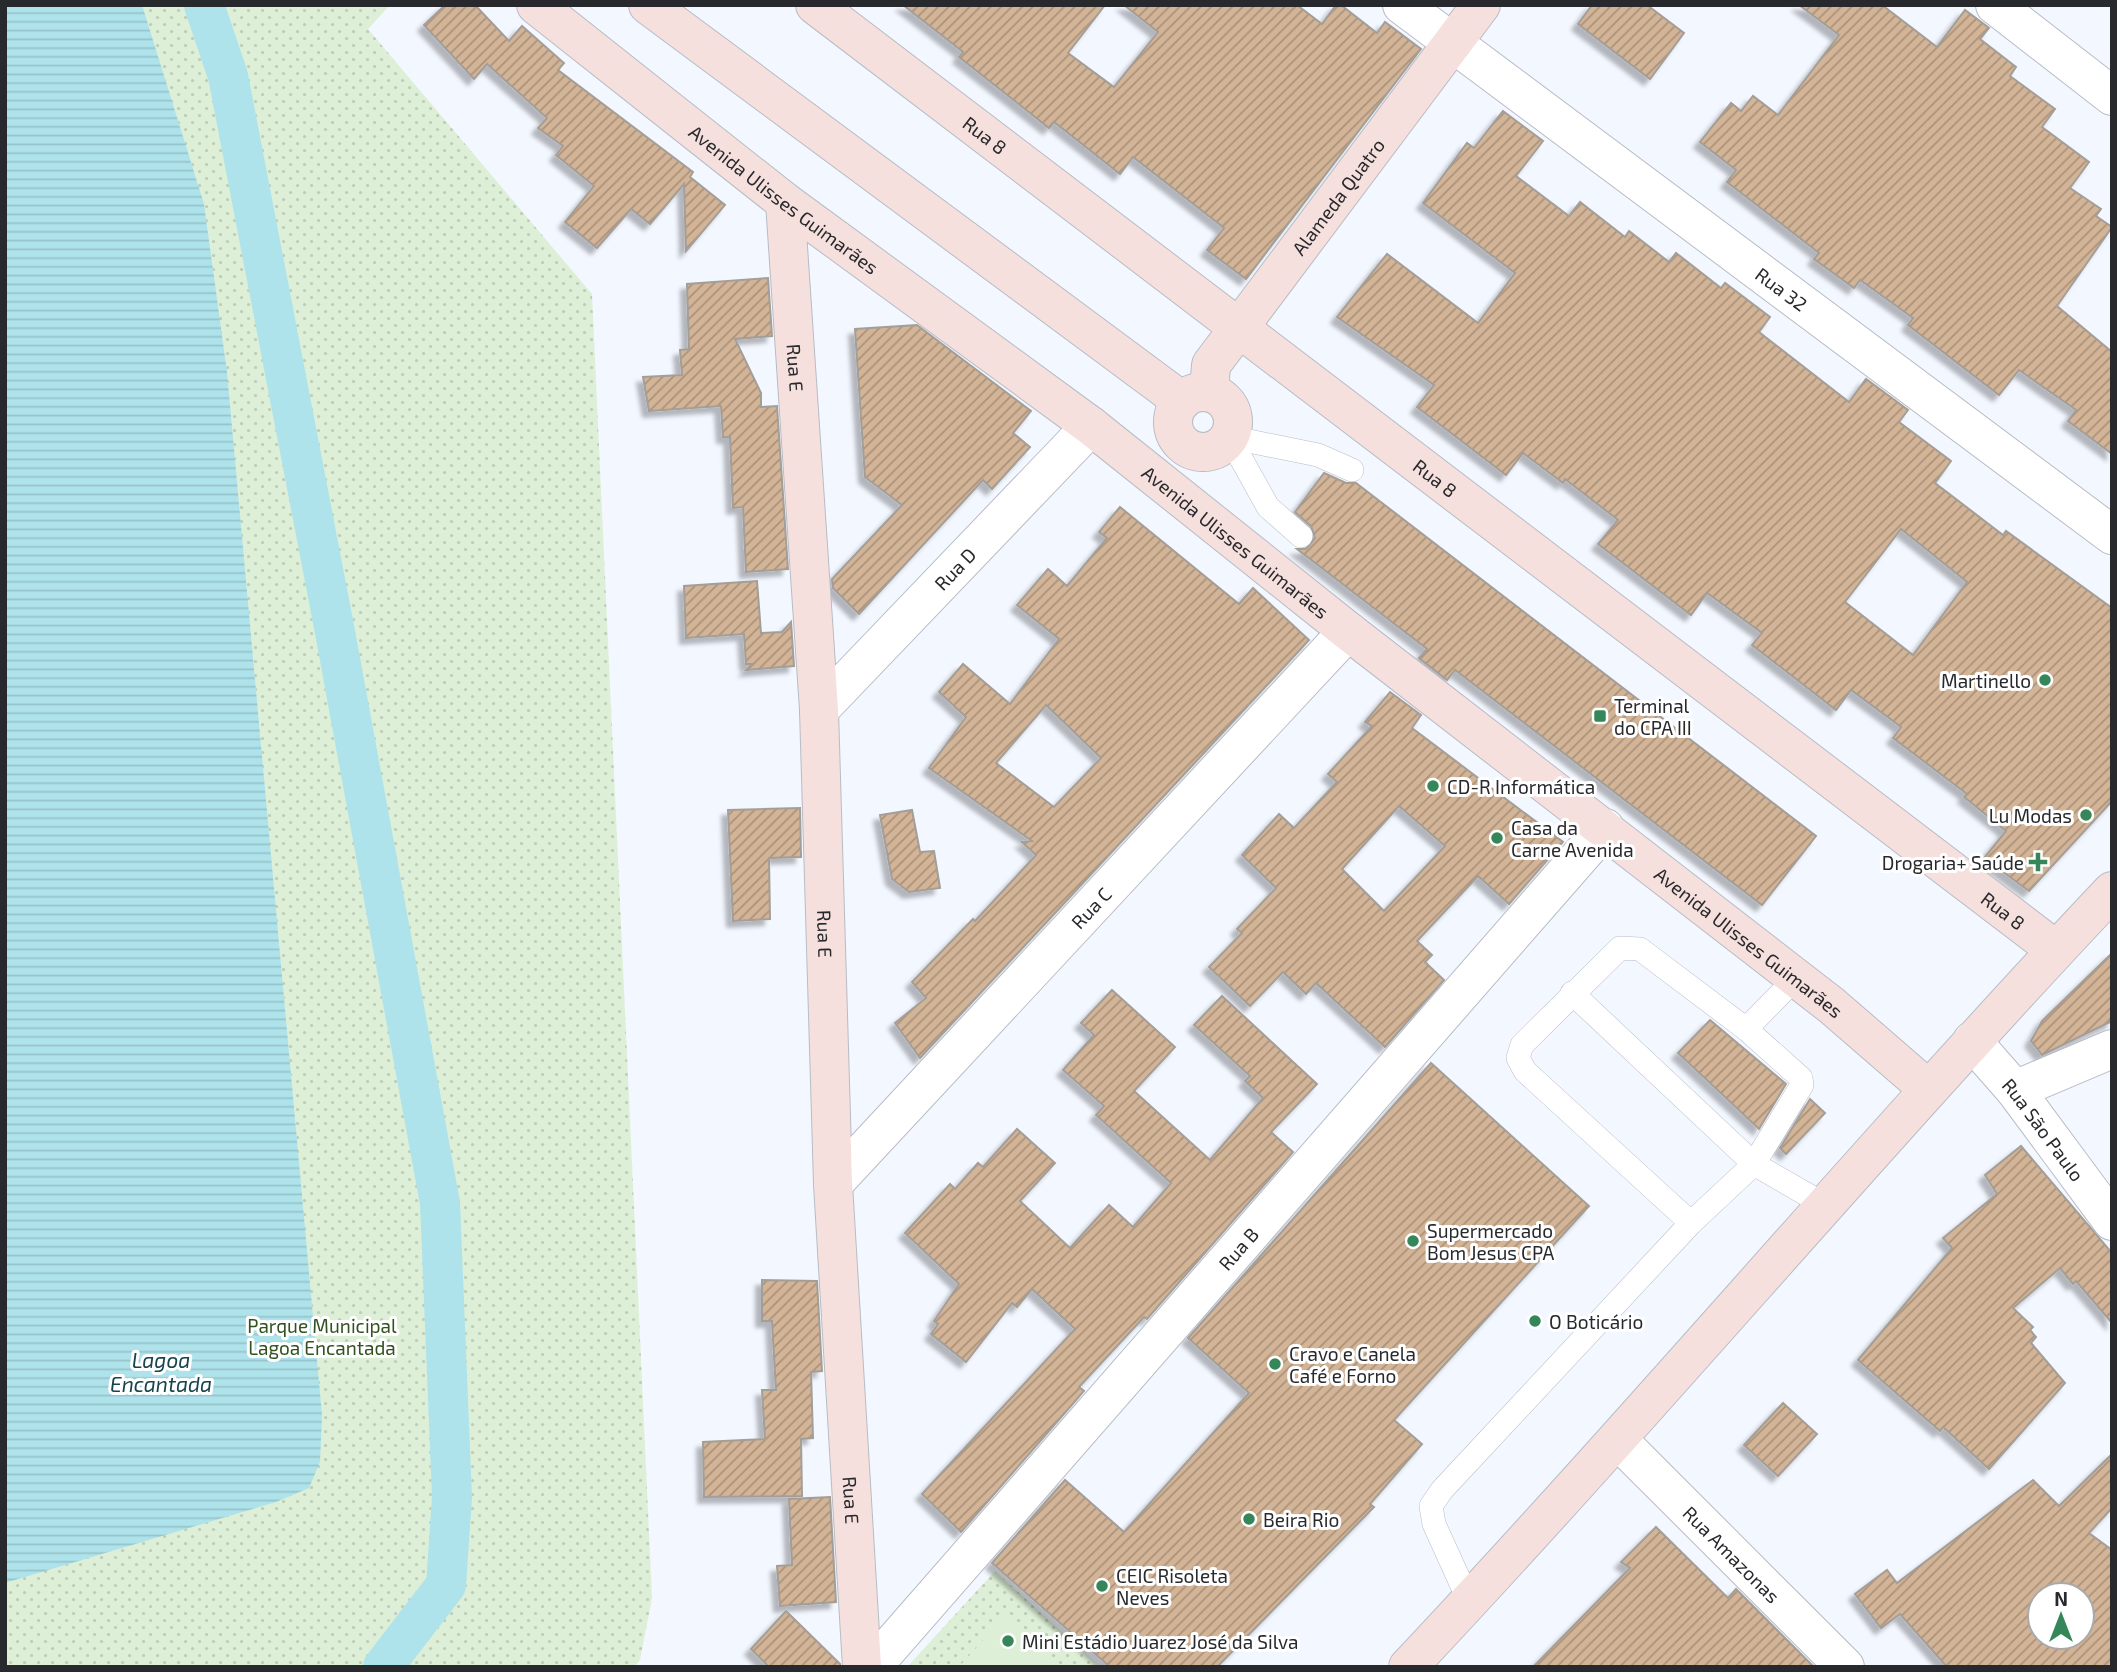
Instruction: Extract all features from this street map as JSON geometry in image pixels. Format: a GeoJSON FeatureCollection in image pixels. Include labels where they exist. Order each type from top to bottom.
{"type":"FeatureCollection","features":[{"type":"Feature","properties":{"kind":"main road","name":"Avenida Ulisses Guimarães"},"geometry":{"type":"LineString","coordinates":[[536,5],[785,202],[1091,426],[1348,631],[1853,1022],[1928,1089]]}},
{"type":"Feature","properties":{"kind":"main road"},"geometry":{"type":"LineString","coordinates":[[648,5],[1196,396],[1226,401],[1234,419],[1229,437],[1223,445],[1205,452],[1195,451],[1181,442],[1153,476]]}},
{"type":"Feature","properties":{"kind":"main road","name":"Rua 8"},"geometry":{"type":"LineString","coordinates":[[815,5],[2056,950]]}},
{"type":"Feature","properties":{"kind":"main road","name":"Alameda Quatro"},"geometry":{"type":"LineString","coordinates":[[1181,442],[1173,419],[1196,396],[1211,365],[1481,5]]}},
{"type":"Feature","properties":{"kind":"main road","name":"Rua E"},"geometry":{"type":"LineString","coordinates":[[785,202],[819,710],[833,1184],[862,1667]]}},
{"type":"Feature","properties":{"kind":"main road"},"geometry":{"type":"LineString","coordinates":[[1408,1667],[1618,1440],[1928,1089],[2112,891]]}},
{"type":"Feature","properties":{"kind":"street","name":"Rua 32"},"geometry":{"type":"LineString","coordinates":[[1402,5],[2112,534]]}},
{"type":"Feature","properties":{"kind":"street"},"geometry":{"type":"LineString","coordinates":[[1995,5],[2112,96]]}},
{"type":"Feature","properties":{"kind":"street","name":"Rua D"},"geometry":{"type":"LineString","coordinates":[[819,710],[1091,426]]}},
{"type":"Feature","properties":{"kind":"street","name":"Rua C"},"geometry":{"type":"LineString","coordinates":[[833,1184],[1348,631]]}},
{"type":"Feature","properties":{"kind":"street","name":"Rua B"},"geometry":{"type":"LineString","coordinates":[[872,1667],[1605,828]]}},
{"type":"Feature","properties":{"kind":"street","name":"Rua São Paulo"},"geometry":{"type":"LineString","coordinates":[[1972,1041],[2015,1090],[2112,1221]]}},
{"type":"Feature","properties":{"kind":"street"},"geometry":{"type":"LineString","coordinates":[[2015,1090],[2112,1049]]}},
{"type":"Feature","properties":{"kind":"street","name":"Rua Amazonas"},"geometry":{"type":"LineString","coordinates":[[1618,1440],[1845,1667]]}},
{"type":"Feature","properties":{"kind":"lane"},"geometry":{"type":"LineString","coordinates":[[1229,437],[1318,455],[1352,470]]}},
{"type":"Feature","properties":{"kind":"lane"},"geometry":{"type":"LineString","coordinates":[[1229,437],[1268,507],[1301,536]]}},
{"type":"Feature","properties":{"kind":"lane"},"geometry":{"type":"LineString","coordinates":[[1469,1601],[1434,1524],[1431,1506],[1442,1490],[1690,1223],[1754,1164],[1802,1085],[1801,1078],[1746,1029],[1640,950],[1620,948],[1522,1045],[1518,1058],[1525,1071],[1690,1223]]}},
{"type":"Feature","properties":{"kind":"lane"},"geometry":{"type":"LineString","coordinates":[[1746,1029],[1796,978]]}},
{"type":"Feature","properties":{"kind":"lane"},"geometry":{"type":"LineString","coordinates":[[1572,993],[1754,1164],[1825,1205]]}},
{"type":"Feature","properties":{"kind":"green space","name":"Parque Municipal Lagoa Encantada"},"geometry":{"type":"Polygon","coordinates":[[[5,5],[390,5],[368,29],[592,294],[652,1598],[640,1660],[634,1667],[5,1667],[5,5]]]}},
{"type":"Feature","properties":{"kind":"green space"},"geometry":{"type":"Polygon","coordinates":[[[995,1571],[1101,1667],[907,1667],[995,1571]]]}},
{"type":"Feature","properties":{"kind":"green space","name":"Mini Estádio Juarez José da Silva"},"geometry":{"type":"Polygon","coordinates":[[[1005,1616],[1061,1667],[959,1667],[1005,1616]]]}},
{"type":"Feature","properties":{"kind":"water","name":"Lagoa Encantada"},"geometry":{"type":"Polygon","coordinates":[[[5,5],[142,5],[204,204],[227,372],[322,1415],[320,1462],[309,1488],[276,1502],[5,1583],[5,5]]]}},
{"type":"Feature","properties":{"kind":"building"},"geometry":{"type":"Polygon","coordinates":[[[445,5],[475,5],[509,41],[522,26],[564,63],[558,70],[693,172],[690,177],[725,205],[686,251],[684,184],[650,224],[631,209],[597,248],[565,222],[594,186],[556,155],[563,146],[538,128],[547,118],[487,64],[474,79],[424,25],[445,5]]]}},
{"type":"Feature","properties":{"kind":"building"},"geometry":{"type":"Polygon","coordinates":[[[903,5],[1105,5],[1068,53],[1114,87],[1158,32],[1124,5],[1297,5],[1322,24],[1336,5],[1341,5],[1377,33],[1385,22],[1421,49],[1246,279],[1207,250],[1224,228],[1133,157],[1120,174],[1054,122],[1049,128],[959,57],[963,52],[903,5]]]}},
{"type":"Feature","properties":{"kind":"building"},"geometry":{"type":"Polygon","coordinates":[[[1592,5],[1647,5],[1684,33],[1650,79],[1578,24],[1592,5]]]}},
{"type":"Feature","properties":{"kind":"building"},"geometry":{"type":"Polygon","coordinates":[[[1799,5],[1882,5],[1937,47],[1965,10],[1989,28],[1980,39],[2016,67],[2010,76],[2055,109],[2042,127],[2089,162],[2070,188],[2101,209],[2096,216],[2112,227],[2057,306],[2112,352],[2112,454],[2068,421],[2076,410],[2019,370],[1999,395],[1908,325],[1913,318],[1860,280],[1854,288],[1814,259],[1819,253],[1727,182],[1736,170],[1700,142],[1731,103],[1741,111],[1753,96],[1778,115],[1839,35],[1799,5]]]}},
{"type":"Feature","properties":{"kind":"building"},"geometry":{"type":"Polygon","coordinates":[[[1503,111],[1543,141],[1516,176],[1569,216],[1580,202],[1625,237],[1629,231],[1669,262],[1676,253],[1721,288],[1725,283],[1770,317],[1759,332],[1849,402],[1866,379],[1908,410],[1899,422],[1951,461],[1935,483],[2003,535],[2006,531],[2112,608],[2112,801],[2029,891],[1984,858],[2006,831],[1964,797],[1967,794],[1893,738],[1901,727],[1851,690],[1836,710],[1752,645],[1762,633],[1707,593],[1691,615],[1598,544],[1618,520],[1565,479],[1563,483],[1523,453],[1506,475],[1417,407],[1434,385],[1337,317],[1387,254],[1478,323],[1515,273],[1423,203],[1467,143],[1474,148],[1503,111]],[[1901,529],[1845,602],[1913,655],[1967,582],[1901,529]]]}},
{"type":"Feature","properties":{"kind":"building"},"geometry":{"type":"Polygon","coordinates":[[[768,278],[772,336],[735,339],[761,393],[761,407],[777,406],[788,569],[746,572],[743,507],[733,508],[730,437],[723,437],[721,406],[649,411],[643,377],[682,375],[680,350],[689,349],[687,284],[768,278]]]}},
{"type":"Feature","properties":{"kind":"building"},"geometry":{"type":"Polygon","coordinates":[[[917,325],[1031,411],[1013,433],[1030,447],[992,489],[983,480],[859,614],[833,588],[832,579],[902,505],[865,477],[855,329],[917,325]]]}},
{"type":"Feature","properties":{"kind":"building"},"geometry":{"type":"Polygon","coordinates":[[[1324,473],[1346,483],[1356,483],[1816,836],[1762,905],[1455,670],[1447,680],[1419,658],[1427,649],[1297,549],[1306,549],[1315,538],[1311,526],[1295,512],[1324,473]]]}},
{"type":"Feature","properties":{"kind":"building"},"geometry":{"type":"Polygon","coordinates":[[[1120,507],[1239,604],[1253,588],[1309,640],[920,1058],[895,1023],[926,998],[912,982],[973,919],[975,921],[1036,855],[1022,842],[1032,841],[929,768],[966,717],[939,692],[963,664],[1010,704],[1059,639],[1017,605],[1048,569],[1067,586],[1107,538],[1099,532],[1120,507]],[[1046,705],[996,763],[1054,807],[1101,758],[1046,705]]]}},
{"type":"Feature","properties":{"kind":"building"},"geometry":{"type":"Polygon","coordinates":[[[757,581],[761,633],[782,632],[791,622],[794,666],[746,670],[752,664],[746,664],[744,634],[686,638],[684,586],[757,581]]]}},
{"type":"Feature","properties":{"kind":"building"},"geometry":{"type":"Polygon","coordinates":[[[1390,692],[1421,715],[1412,728],[1563,842],[1509,904],[1478,876],[1417,941],[1432,955],[1425,962],[1444,980],[1385,1047],[1316,983],[1306,994],[1283,972],[1250,1006],[1209,967],[1242,933],[1237,929],[1276,888],[1242,855],[1279,814],[1294,828],[1337,782],[1328,774],[1372,726],[1365,722],[1390,692]],[[1399,806],[1342,869],[1384,911],[1445,846],[1399,806]]]}},
{"type":"Feature","properties":{"kind":"building"},"geometry":{"type":"Polygon","coordinates":[[[800,808],[801,857],[769,858],[770,919],[733,921],[728,810],[800,808]]]}},
{"type":"Feature","properties":{"kind":"building"},"geometry":{"type":"Polygon","coordinates":[[[912,810],[920,852],[934,851],[940,888],[909,892],[892,879],[880,815],[912,810]]]}},
{"type":"Feature","properties":{"kind":"building"},"geometry":{"type":"Polygon","coordinates":[[[2112,953],[2112,1021],[2042,1055],[2031,1041],[2042,1021],[2112,953]]]}},
{"type":"Feature","properties":{"kind":"building"},"geometry":{"type":"Polygon","coordinates":[[[1112,990],[1175,1047],[1134,1091],[1210,1160],[1263,1098],[1245,1081],[1250,1076],[1194,1025],[1222,996],[1317,1084],[1271,1132],[1293,1152],[1147,1319],[1144,1317],[1079,1387],[1084,1391],[961,1532],[922,1494],[1075,1329],[1032,1289],[1017,1307],[1012,1303],[966,1362],[931,1334],[938,1324],[934,1321],[959,1284],[905,1233],[950,1184],[955,1189],[978,1163],[983,1167],[1017,1129],[1055,1163],[1020,1201],[1070,1248],[1109,1205],[1133,1227],[1171,1183],[1096,1115],[1104,1106],[1063,1070],[1094,1035],[1081,1023],[1112,990]]]}},
{"type":"Feature","properties":{"kind":"building"},"geometry":{"type":"Polygon","coordinates":[[[1710,1020],[1786,1084],[1759,1129],[1678,1053],[1710,1020]]]}},
{"type":"Feature","properties":{"kind":"building"},"geometry":{"type":"Polygon","coordinates":[[[1431,1063],[1589,1206],[1394,1420],[1422,1444],[1370,1504],[1374,1507],[1217,1667],[1110,1667],[992,1563],[1065,1480],[1124,1532],[1249,1393],[1188,1338],[1431,1063]]]}},
{"type":"Feature","properties":{"kind":"building"},"geometry":{"type":"Polygon","coordinates":[[[1810,1099],[1825,1113],[1786,1154],[1780,1148],[1810,1099]]]}},
{"type":"Feature","properties":{"kind":"building"},"geometry":{"type":"Polygon","coordinates":[[[2021,1146],[2112,1253],[2112,1323],[2076,1281],[2073,1284],[2060,1268],[2013,1308],[2033,1327],[2030,1330],[2036,1337],[2031,1343],[2065,1383],[1989,1469],[1943,1427],[1940,1431],[1858,1360],[1952,1248],[1943,1238],[1997,1194],[1985,1175],[2021,1146]]]}},
{"type":"Feature","properties":{"kind":"building"},"geometry":{"type":"Polygon","coordinates":[[[762,1280],[817,1281],[822,1371],[811,1372],[813,1438],[801,1439],[802,1496],[704,1497],[703,1442],[765,1439],[762,1390],[776,1390],[772,1321],[762,1321],[762,1280]]]}},
{"type":"Feature","properties":{"kind":"building"},"geometry":{"type":"Polygon","coordinates":[[[1783,1403],[1817,1434],[1778,1476],[1744,1445],[1783,1403]]]}},
{"type":"Feature","properties":{"kind":"building"},"geometry":{"type":"Polygon","coordinates":[[[2112,1454],[2112,1508],[2089,1533],[2112,1550],[2112,1667],[1947,1667],[1900,1614],[1881,1628],[1855,1594],[1887,1570],[1897,1583],[2033,1480],[2059,1506],[2112,1454]]]}},
{"type":"Feature","properties":{"kind":"building"},"geometry":{"type":"Polygon","coordinates":[[[830,1497],[836,1602],[780,1606],[777,1566],[792,1565],[789,1499],[830,1497]]]}},
{"type":"Feature","properties":{"kind":"building"},"geometry":{"type":"Polygon","coordinates":[[[1656,1527],[1728,1598],[1736,1589],[1814,1667],[1533,1667],[1630,1568],[1621,1562],[1656,1527]]]}},
{"type":"Feature","properties":{"kind":"building"},"geometry":{"type":"Polygon","coordinates":[[[786,1611],[840,1667],[769,1667],[751,1649],[786,1611]]]}},
{"type":"Feature","properties":{"kind":"waterway"},"geometry":{"type":"LineString","coordinates":[[204,5],[228,76],[335,632],[440,1203],[452,1497],[446,1585],[383,1667]]}},
{"type":"Feature","properties":{"kind":"place","name":"Martinello"},"geometry":{"type":"Point","coordinates":[2045,680]}},
{"type":"Feature","properties":{"kind":"place","name":"Terminal do CPA III"},"geometry":{"type":"Point","coordinates":[1600,716]}},
{"type":"Feature","properties":{"kind":"place","name":"CD-R Informática"},"geometry":{"type":"Point","coordinates":[1433,786]}},
{"type":"Feature","properties":{"kind":"place","name":"Lu Modas"},"geometry":{"type":"Point","coordinates":[2086,815]}},
{"type":"Feature","properties":{"kind":"place","name":"Casa da Carne Avenida"},"geometry":{"type":"Point","coordinates":[1497,838]}},
{"type":"Feature","properties":{"kind":"place","name":"Drogaria+ Saúde"},"geometry":{"type":"Point","coordinates":[2038,862]}},
{"type":"Feature","properties":{"kind":"place","name":"Supermercado Bom Jesus CPA"},"geometry":{"type":"Point","coordinates":[1413,1241]}},
{"type":"Feature","properties":{"kind":"place","name":"O Boticário"},"geometry":{"type":"Point","coordinates":[1535,1321]}},
{"type":"Feature","properties":{"kind":"place","name":"Cravo e Canela Café e Forno"},"geometry":{"type":"Point","coordinates":[1275,1364]}},
{"type":"Feature","properties":{"kind":"place","name":"Beira Rio"},"geometry":{"type":"Point","coordinates":[1249,1519]}},
{"type":"Feature","properties":{"kind":"place","name":"CEIC Risoleta Neves"},"geometry":{"type":"Point","coordinates":[1102,1586]}},
{"type":"Feature","properties":{"kind":"place","name":"Mini Estádio Juarez José da Silva"},"geometry":{"type":"Point","coordinates":[1008,1641]}}]}
